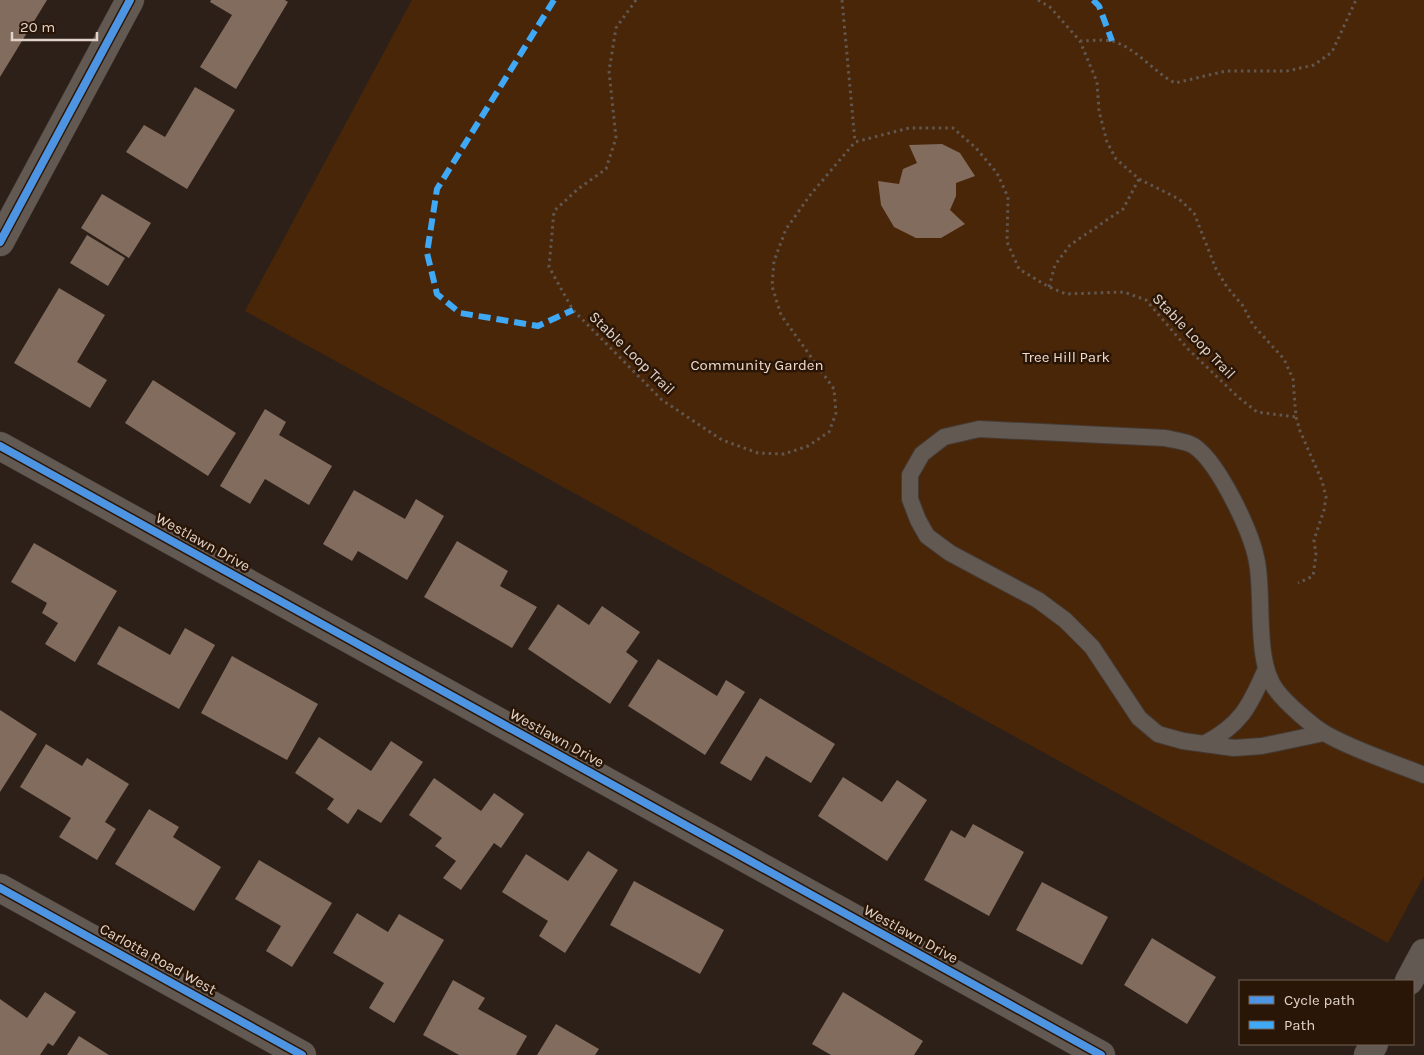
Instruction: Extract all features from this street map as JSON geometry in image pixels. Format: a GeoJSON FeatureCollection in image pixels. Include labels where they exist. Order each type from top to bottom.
{"type":"FeatureCollection","features":[{"type":"Feature","properties":{"kind":"street"},"geometry":{"type":"LineString","coordinates":[[0,242],[130,0]]}},
{"type":"Feature","properties":{"kind":"street","name":"Westlawn Drive"},"geometry":{"type":"LineString","coordinates":[[0,446],[1100,1055]]}},
{"type":"Feature","properties":{"kind":"street","name":"Carlotta Road West"},"geometry":{"type":"LineString","coordinates":[[0,888],[302,1055]]}},
{"type":"Feature","properties":{"kind":"street"},"geometry":{"type":"LineString","coordinates":[[1409,980],[1424,953]]}},
{"type":"Feature","properties":{"kind":"lane"},"geometry":{"type":"LineString","coordinates":[[1324,734],[1262,746],[1234,748],[1183,741],[1158,734],[1139,718],[1092,647],[1064,620],[1038,600],[950,553],[928,536],[918,520],[910,499],[910,475],[922,454],[944,437],[979,429],[1165,438],[1194,446],[1213,467],[1235,503],[1258,562],[1265,671],[1282,697],[1324,734],[1424,775]]}},
{"type":"Feature","properties":{"kind":"lane"},"geometry":{"type":"LineString","coordinates":[[1204,744],[1226,732],[1243,715],[1265,671]]}},
{"type":"Feature","properties":{"kind":"path"},"geometry":{"type":"LineString","coordinates":[[842,0],[855,142]]}},
{"type":"Feature","properties":{"kind":"path"},"geometry":{"type":"LineString","coordinates":[[1038,0],[1050,7],[1080,41],[1098,82],[1099,111],[1107,142],[1116,159],[1139,179],[1179,199],[1194,213],[1216,269],[1227,287],[1243,306],[1252,326],[1284,360],[1292,379],[1296,417],[1322,481],[1326,497],[1324,510],[1314,540],[1316,555],[1313,576],[1298,583]]}},
{"type":"Feature","properties":{"kind":"path"},"geometry":{"type":"LineString","coordinates":[[1080,41],[1112,41],[1146,60],[1160,75],[1175,83],[1226,71],[1287,71],[1314,65],[1332,52],[1356,0]]}},
{"type":"Feature","properties":{"kind":"path"},"geometry":{"type":"LineString","coordinates":[[1049,287],[1054,265],[1070,246],[1123,209],[1139,179]]}},
{"type":"Feature","properties":{"kind":"green space","name":"Tree Hill Park"},"geometry":{"type":"Polygon","coordinates":[[[412,0],[1424,0],[1424,876],[1388,943],[245,311],[412,0]]]}},
{"type":"Feature","properties":{"kind":"building"},"geometry":{"type":"Polygon","coordinates":[[[0,0],[47,0],[0,77],[0,0]]]}},
{"type":"Feature","properties":{"kind":"building"},"geometry":{"type":"Polygon","coordinates":[[[211,0],[285,0],[288,2],[236,89],[200,67],[232,15],[210,2],[211,0]]]}},
{"type":"Feature","properties":{"kind":"building"},"geometry":{"type":"Polygon","coordinates":[[[195,87],[235,110],[187,189],[126,152],[144,125],[165,137],[195,87]]]}},
{"type":"Feature","properties":{"kind":"building"},"geometry":{"type":"Polygon","coordinates":[[[942,144],[960,153],[975,176],[956,183],[956,196],[950,210],[965,224],[941,238],[916,238],[894,227],[881,205],[878,181],[899,184],[903,169],[917,163],[909,145],[942,144]]]}},
{"type":"Feature","properties":{"kind":"building"},"geometry":{"type":"Polygon","coordinates":[[[102,194],[151,223],[129,258],[81,228],[102,194]]]}},
{"type":"Feature","properties":{"kind":"building"},"geometry":{"type":"Polygon","coordinates":[[[87,235],[125,258],[108,286],[70,263],[87,235]]]}},
{"type":"Feature","properties":{"kind":"building"},"geometry":{"type":"Polygon","coordinates":[[[59,288],[105,315],[77,362],[107,380],[90,408],[14,363],[59,288]]]}},
{"type":"Feature","properties":{"kind":"building"},"geometry":{"type":"Polygon","coordinates":[[[153,380],[236,433],[208,476],[125,423],[153,380]]]}},
{"type":"Feature","properties":{"kind":"building"},"geometry":{"type":"Polygon","coordinates":[[[265,409],[286,422],[279,435],[332,466],[309,505],[265,479],[250,504],[220,486],[265,409]]]}},
{"type":"Feature","properties":{"kind":"building"},"geometry":{"type":"Polygon","coordinates":[[[354,490],[405,519],[416,499],[444,516],[407,580],[358,551],[352,561],[323,544],[354,490]]]}},
{"type":"Feature","properties":{"kind":"building"},"geometry":{"type":"Polygon","coordinates":[[[457,541],[508,571],[500,586],[537,607],[512,648],[424,597],[457,541]]]}},
{"type":"Feature","properties":{"kind":"building"},"geometry":{"type":"Polygon","coordinates":[[[34,543],[117,591],[75,662],[45,644],[58,623],[42,613],[47,603],[11,582],[34,543]]]}},
{"type":"Feature","properties":{"kind":"building"},"geometry":{"type":"Polygon","coordinates":[[[558,604],[589,625],[602,606],[640,632],[626,652],[638,661],[610,704],[528,649],[558,604]]]}},
{"type":"Feature","properties":{"kind":"building"},"geometry":{"type":"Polygon","coordinates":[[[119,626],[170,655],[185,628],[215,645],[179,709],[97,664],[119,626]]]}},
{"type":"Feature","properties":{"kind":"building"},"geometry":{"type":"Polygon","coordinates":[[[232,656],[318,704],[287,760],[201,713],[232,656]]]}},
{"type":"Feature","properties":{"kind":"building"},"geometry":{"type":"Polygon","coordinates":[[[658,659],[717,696],[726,680],[745,692],[705,755],[628,706],[658,659]]]}},
{"type":"Feature","properties":{"kind":"building"},"geometry":{"type":"Polygon","coordinates":[[[760,698],[835,744],[811,783],[766,756],[751,781],[720,763],[760,698]]]}},
{"type":"Feature","properties":{"kind":"building"},"geometry":{"type":"Polygon","coordinates":[[[0,710],[37,734],[0,792],[0,710]]]}},
{"type":"Feature","properties":{"kind":"building"},"geometry":{"type":"Polygon","coordinates":[[[319,737],[371,771],[391,741],[423,762],[381,823],[358,809],[348,824],[327,809],[334,799],[295,773],[319,737]]]}},
{"type":"Feature","properties":{"kind":"building"},"geometry":{"type":"Polygon","coordinates":[[[46,744],[82,766],[87,758],[129,784],[105,822],[116,829],[97,860],[59,837],[71,818],[20,787],[46,744]]]}},
{"type":"Feature","properties":{"kind":"building"},"geometry":{"type":"Polygon","coordinates":[[[843,777],[882,802],[897,780],[927,800],[887,861],[818,816],[843,777]]]}},
{"type":"Feature","properties":{"kind":"building"},"geometry":{"type":"Polygon","coordinates":[[[434,778],[481,811],[494,793],[524,814],[501,848],[494,843],[461,890],[443,878],[456,861],[435,846],[442,838],[409,815],[434,778]]]}},
{"type":"Feature","properties":{"kind":"building"},"geometry":{"type":"Polygon","coordinates":[[[149,809],[179,827],[173,837],[221,867],[194,911],[115,864],[149,809]]]}},
{"type":"Feature","properties":{"kind":"building"},"geometry":{"type":"Polygon","coordinates":[[[973,824],[1024,852],[989,916],[924,880],[951,830],[965,838],[973,824]]]}},
{"type":"Feature","properties":{"kind":"building"},"geometry":{"type":"Polygon","coordinates":[[[588,851],[618,870],[565,953],[539,936],[548,921],[502,892],[526,854],[568,881],[588,851]]]}},
{"type":"Feature","properties":{"kind":"building"},"geometry":{"type":"Polygon","coordinates":[[[259,860],[332,903],[292,967],[266,951],[281,926],[235,899],[259,860]]]}},
{"type":"Feature","properties":{"kind":"building"},"geometry":{"type":"Polygon","coordinates":[[[634,881],[724,930],[700,974],[610,925],[634,881]]]}},
{"type":"Feature","properties":{"kind":"building"},"geometry":{"type":"Polygon","coordinates":[[[1042,882],[1108,917],[1082,965],[1016,930],[1042,882]]]}},
{"type":"Feature","properties":{"kind":"building"},"geometry":{"type":"Polygon","coordinates":[[[357,913],[388,932],[399,914],[444,940],[394,1023],[369,1008],[384,983],[333,953],[357,913]]]}},
{"type":"Feature","properties":{"kind":"building"},"geometry":{"type":"Polygon","coordinates":[[[1152,938],[1216,977],[1187,1024],[1124,985],[1152,938]]]}},
{"type":"Feature","properties":{"kind":"building"},"geometry":{"type":"Polygon","coordinates":[[[453,980],[485,998],[478,1009],[527,1036],[516,1055],[459,1055],[423,1035],[453,980]]]}},
{"type":"Feature","properties":{"kind":"building"},"geometry":{"type":"Polygon","coordinates":[[[45,992],[76,1012],[53,1046],[48,1043],[40,1055],[0,1055],[0,999],[27,1018],[45,992]]]}},
{"type":"Feature","properties":{"kind":"building"},"geometry":{"type":"Polygon","coordinates":[[[843,992],[923,1041],[914,1055],[831,1055],[812,1044],[843,992]]]}},
{"type":"Feature","properties":{"kind":"building"},"geometry":{"type":"Polygon","coordinates":[[[556,1024],[599,1049],[595,1055],[537,1055],[556,1024]]]}},
{"type":"Feature","properties":{"kind":"building"},"geometry":{"type":"Polygon","coordinates":[[[79,1036],[109,1055],[67,1055],[79,1036]]]}},
{"type":"Feature","properties":{"kind":"marked path"},"geometry":{"type":"LineString","coordinates":[[554,0],[437,189],[427,253],[437,294],[460,313],[538,326],[573,310]]}},
{"type":"Feature","properties":{"kind":"marked path"},"geometry":{"type":"LineString","coordinates":[[1093,0],[1099,6],[1112,41]]}},
{"type":"Feature","properties":{"kind":"cycle path"},"geometry":{"type":"LineString","coordinates":[[0,242],[130,0]]}},
{"type":"Feature","properties":{"kind":"cycle path"},"geometry":{"type":"LineString","coordinates":[[0,446],[1101,1055]]}},
{"type":"Feature","properties":{"kind":"cycle path"},"geometry":{"type":"LineString","coordinates":[[0,888],[302,1055]]}},
{"type":"Feature","properties":{"kind":"park label","name":"Community Garden"},"geometry":{"type":"Point","coordinates":[757,365]}}]}
